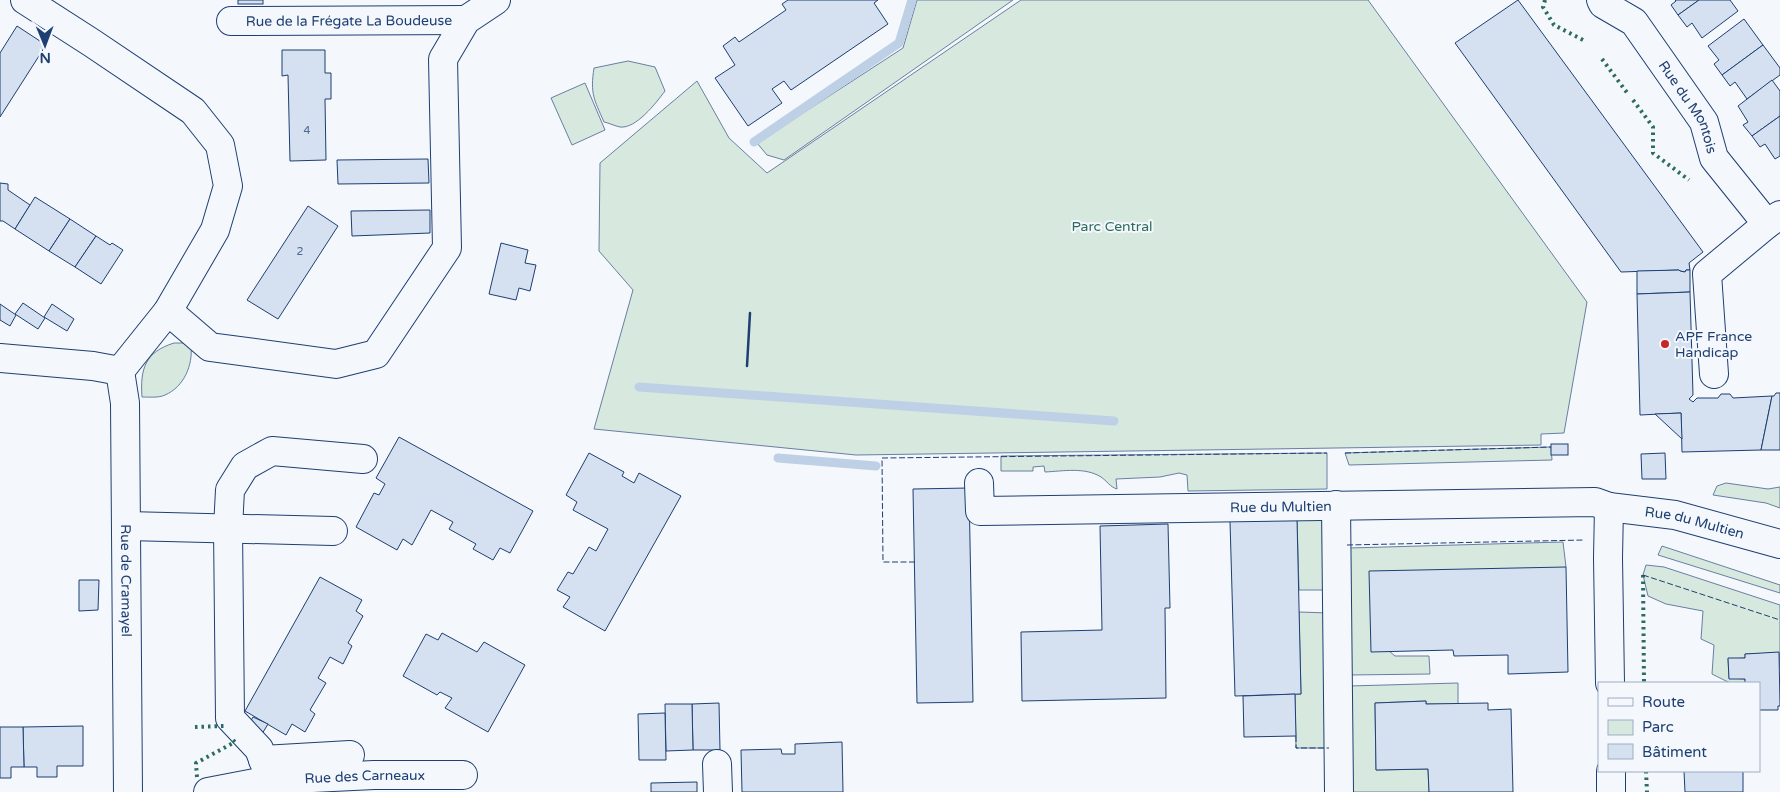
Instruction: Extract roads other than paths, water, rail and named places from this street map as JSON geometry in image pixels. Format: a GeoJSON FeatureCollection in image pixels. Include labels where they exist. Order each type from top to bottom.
{"type":"FeatureCollection","features":[{"type":"Feature","properties":{"kind":"street"},"geometry":{"type":"LineString","coordinates":[[0,358],[93,366],[120,371],[168,311],[215,230],[228,186],[220,145],[193,111],[24,0]]}},
{"type":"Feature","properties":{"kind":"street","name":"Rue de la Frégate La Boudeuse"},"geometry":{"type":"LineString","coordinates":[[168,311],[210,347],[336,364],[376,354],[447,248],[443,59],[466,20],[496,0]]}},
{"type":"Feature","properties":{"kind":"street","name":"Rue du Montois"},"geometry":{"type":"LineString","coordinates":[[1600,0],[1603,4],[1634,22],[1704,122],[1714,158],[1774,220]]}},
{"type":"Feature","properties":{"kind":"street","name":"Rue de la Frégate La Boudeuse"},"geometry":{"type":"LineString","coordinates":[[231,21],[466,20]]}},
{"type":"Feature","properties":{"kind":"street"},"geometry":{"type":"LineString","coordinates":[[1714,374],[1707,274],[1774,220]]}},
{"type":"Feature","properties":{"kind":"street","name":"Rue de Cramayel"},"geometry":{"type":"LineString","coordinates":[[120,371],[125,403],[128,792]]}},
{"type":"Feature","properties":{"kind":"street"},"geometry":{"type":"LineString","coordinates":[[267,770],[259,749],[230,718],[228,528],[230,490],[245,466],[272,451],[363,459]]}},
{"type":"Feature","properties":{"kind":"street","name":"Rue du Multien"},"geometry":{"type":"LineString","coordinates":[[979,483],[980,511],[1595,502],[1609,507],[1675,514],[1780,544]]}},
{"type":"Feature","properties":{"kind":"street"},"geometry":{"type":"LineString","coordinates":[[1336,505],[1339,792]]}},
{"type":"Feature","properties":{"kind":"street"},"geometry":{"type":"LineString","coordinates":[[1609,507],[1610,682]]}},
{"type":"Feature","properties":{"kind":"street"},"geometry":{"type":"LineString","coordinates":[[127,526],[333,530]]}},
{"type":"Feature","properties":{"kind":"street","name":"Rue des Carneaux"},"geometry":{"type":"LineString","coordinates":[[208,792],[267,770],[350,755]]}},
{"type":"Feature","properties":{"kind":"street"},"geometry":{"type":"LineString","coordinates":[[717,764],[718,792]]}},
{"type":"Feature","properties":{"kind":"street","name":"Rue des Carneaux"},"geometry":{"type":"LineString","coordinates":[[267,770],[374,775],[463,775]]}},
{"type":"Feature","properties":{"kind":"street"},"geometry":{"type":"LineString","coordinates":[[1611,772],[1612,792]]}},
{"type":"Feature","properties":{"kind":"waterway"},"geometry":{"type":"LineString","coordinates":[[754,142],[899,43],[912,0]]}},
{"type":"Feature","properties":{"kind":"waterway"},"geometry":{"type":"LineString","coordinates":[[639,387],[1114,421]]}},
{"type":"Feature","properties":{"kind":"waterway"},"geometry":{"type":"LineString","coordinates":[[778,458],[876,466]]}},
{"type":"Feature","properties":{"kind":"place","name":"APF France Handicap"},"geometry":{"type":"Point","coordinates":[1665,344]}},
{"type":"Feature","properties":{"kind":"park label","name":"Parc Central"},"geometry":{"type":"Point","coordinates":[1112,226]}}]}
